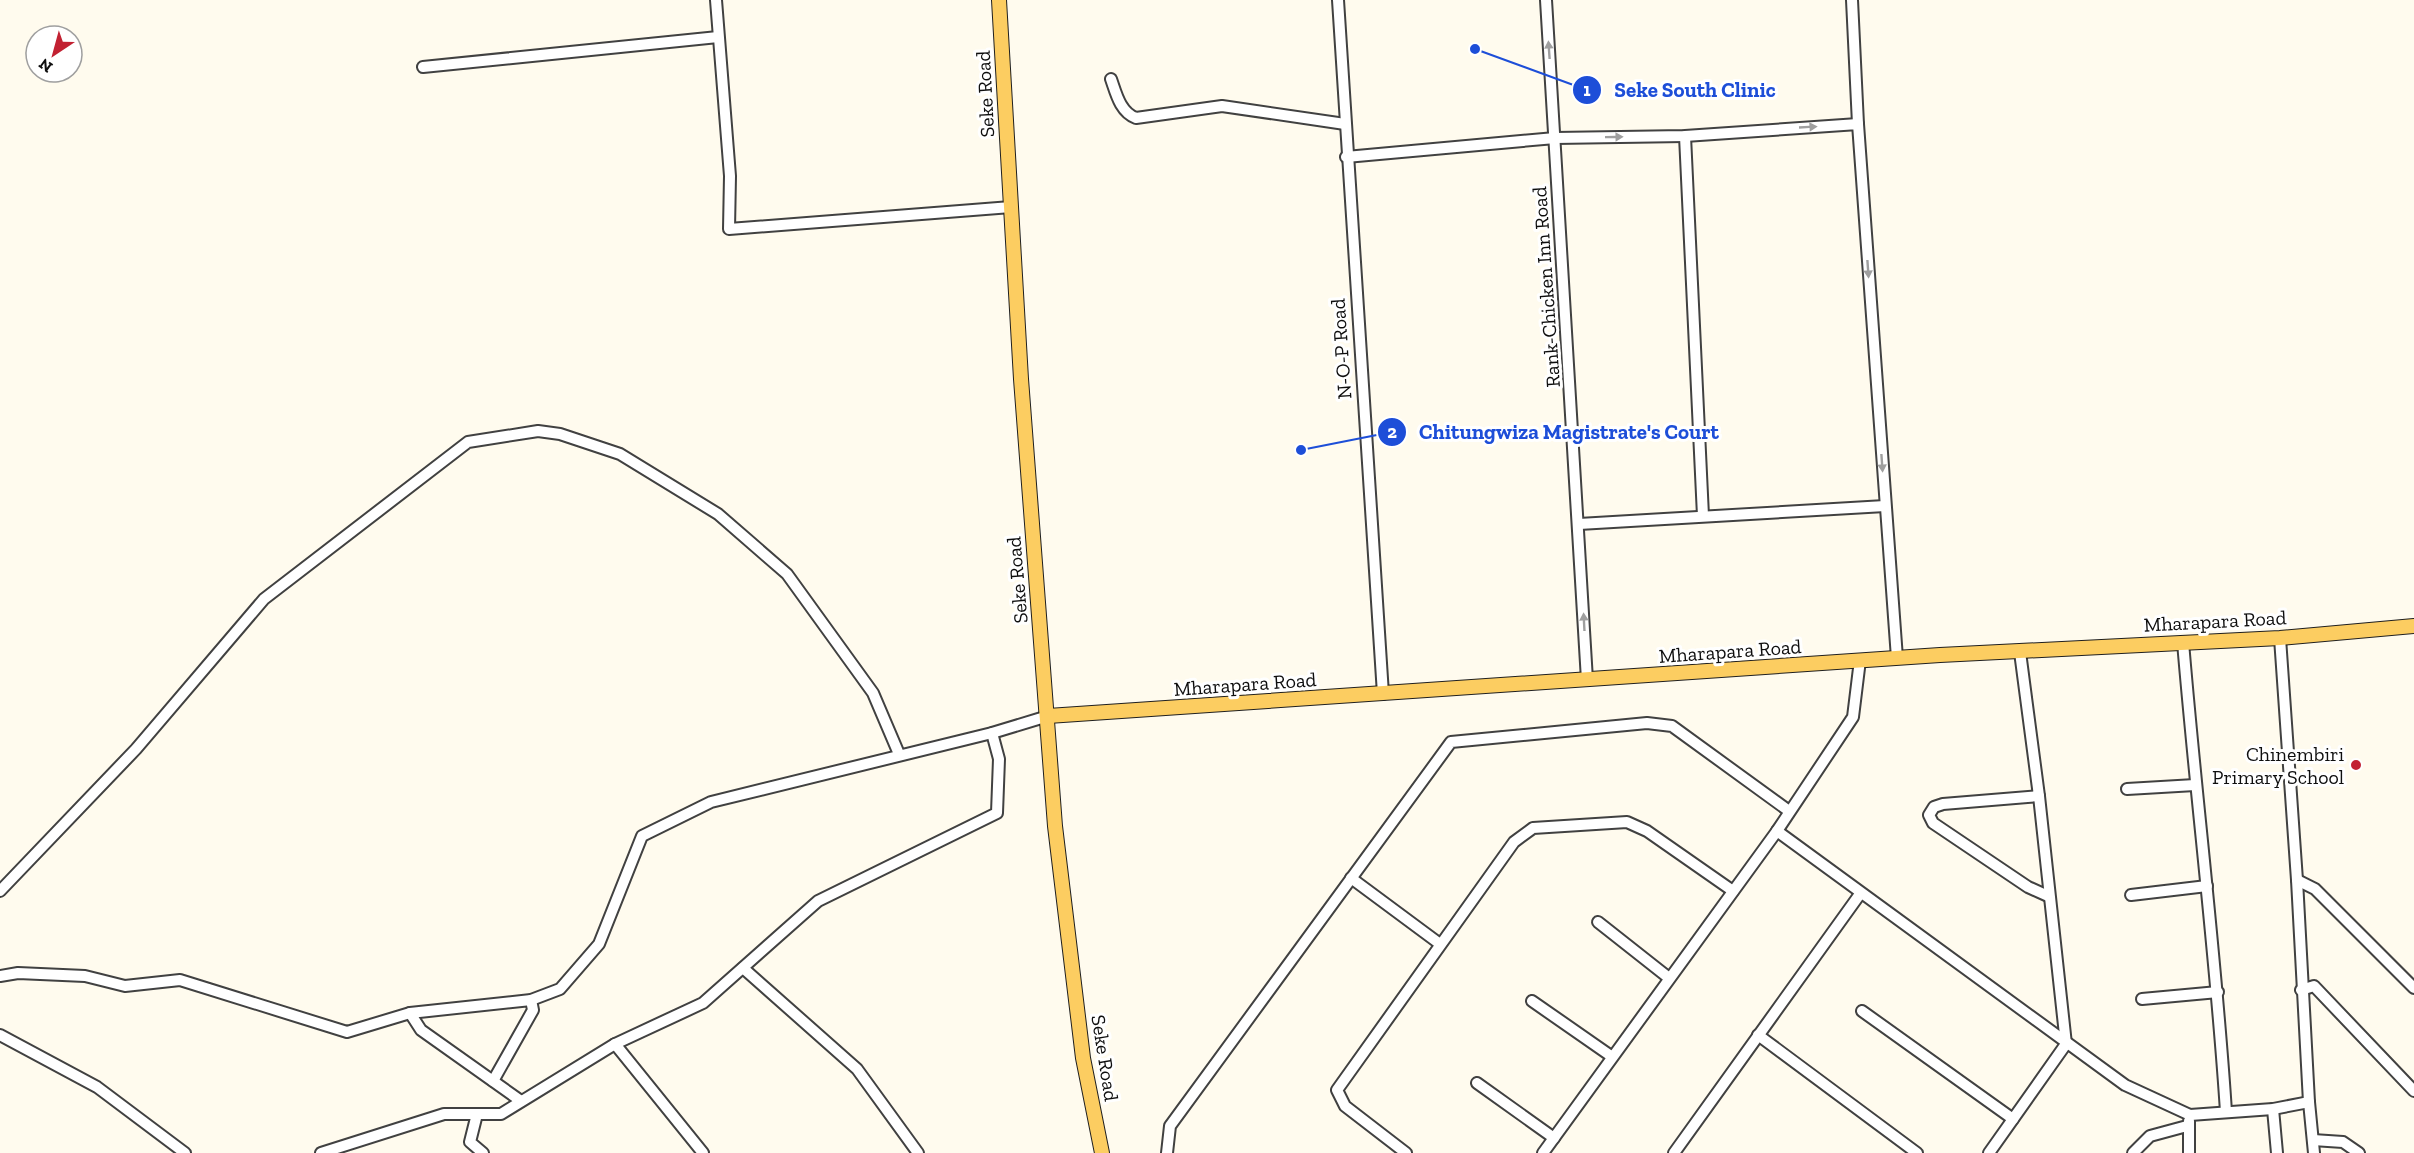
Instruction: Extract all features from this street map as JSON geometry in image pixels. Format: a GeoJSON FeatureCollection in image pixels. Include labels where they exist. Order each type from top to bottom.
{"type":"FeatureCollection","features":[{"type":"Feature","properties":{"kind":"main road","name":"Seke Road"},"geometry":{"type":"LineString","coordinates":[[999,0],[1032,530],[1055,826],[1083,1058],[1102,1153]]}},
{"type":"Feature","properties":{"kind":"main road","name":"Mharapara Road"},"geometry":{"type":"LineString","coordinates":[[1048,716],[1860,660],[2280,638],[2414,626]]}},
{"type":"Feature","properties":{"kind":"street"},"geometry":{"type":"LineString","coordinates":[[716,0],[730,176],[729,229],[1011,207]]}},
{"type":"Feature","properties":{"kind":"street","name":"N-O-P Road"},"geometry":{"type":"LineString","coordinates":[[1338,0],[1346,157],[1383,694]]}},
{"type":"Feature","properties":{"kind":"street","name":"Rank-Chicken Inn Road"},"geometry":{"type":"LineString","coordinates":[[1546,0],[1587,680]]}},
{"type":"Feature","properties":{"kind":"street"},"geometry":{"type":"LineString","coordinates":[[1851,0],[1897,658]]}},
{"type":"Feature","properties":{"kind":"street"},"geometry":{"type":"LineString","coordinates":[[423,68],[718,37]]}},
{"type":"Feature","properties":{"kind":"street"},"geometry":{"type":"LineString","coordinates":[[1111,78],[1122,106],[1128,115],[1136,118],[1222,106],[1345,124]]}},
{"type":"Feature","properties":{"kind":"street"},"geometry":{"type":"LineString","coordinates":[[1346,157],[1555,138],[1684,136],[1858,124]]}},
{"type":"Feature","properties":{"kind":"street"},"geometry":{"type":"LineString","coordinates":[[1684,136],[1703,516]]}},
{"type":"Feature","properties":{"kind":"street"},"geometry":{"type":"LineString","coordinates":[[0,891],[136,749],[264,599],[468,442],[538,432],[560,434],[620,454],[718,514],[787,574],[873,693],[899,754]]}},
{"type":"Feature","properties":{"kind":"street"},"geometry":{"type":"LineString","coordinates":[[1579,524],[1885,506]]}},
{"type":"Feature","properties":{"kind":"street"},"geometry":{"type":"LineString","coordinates":[[2280,638],[2297,880],[2308,1102],[2314,1153]]}},
{"type":"Feature","properties":{"kind":"street"},"geometry":{"type":"LineString","coordinates":[[2183,642],[2195,785],[2218,992],[2226,1112]]}},
{"type":"Feature","properties":{"kind":"street"},"geometry":{"type":"LineString","coordinates":[[1989,1153],[2066,1044],[2048,896],[2039,796],[2020,652]]}},
{"type":"Feature","properties":{"kind":"street"},"geometry":{"type":"LineString","coordinates":[[1543,1153],[1611,1056],[1777,831],[1853,717],[1860,660]]}},
{"type":"Feature","properties":{"kind":"street"},"geometry":{"type":"LineString","coordinates":[[0,976],[18,973],[85,976],[125,986],[180,980],[347,1032],[410,1013],[531,1000],[560,989],[599,944],[642,836],[711,802],[992,733],[1048,716]]}},
{"type":"Feature","properties":{"kind":"street"},"geometry":{"type":"LineString","coordinates":[[1167,1153],[1170,1126],[1451,742],[1647,723],[1672,726],[1790,812]]}},
{"type":"Feature","properties":{"kind":"street"},"geometry":{"type":"LineString","coordinates":[[321,1153],[444,1114],[501,1114],[615,1044],[703,1003],[818,901],[997,813],[999,759],[992,733]]}},
{"type":"Feature","properties":{"kind":"street"},"geometry":{"type":"LineString","coordinates":[[2127,789],[2195,785]]}},
{"type":"Feature","properties":{"kind":"street"},"geometry":{"type":"LineString","coordinates":[[2039,796],[1943,804],[1934,807],[1929,815],[1933,822],[2028,887],[2048,896]]}},
{"type":"Feature","properties":{"kind":"street"},"geometry":{"type":"LineString","coordinates":[[1406,1153],[1345,1106],[1336,1090],[1514,842],[1533,828],[1627,822],[1647,831],[1733,891]]}},
{"type":"Feature","properties":{"kind":"street"},"geometry":{"type":"LineString","coordinates":[[1777,831],[2125,1086],[2189,1120]]}},
{"type":"Feature","properties":{"kind":"street"},"geometry":{"type":"LineString","coordinates":[[1351,878],[1440,944]]}},
{"type":"Feature","properties":{"kind":"street"},"geometry":{"type":"LineString","coordinates":[[2297,880],[2315,890],[2414,988]]}},
{"type":"Feature","properties":{"kind":"street"},"geometry":{"type":"LineString","coordinates":[[2131,895],[2207,886]]}},
{"type":"Feature","properties":{"kind":"street"},"geometry":{"type":"LineString","coordinates":[[1674,1153],[1860,894]]}},
{"type":"Feature","properties":{"kind":"street"},"geometry":{"type":"LineString","coordinates":[[1598,922],[1669,978]]}},
{"type":"Feature","properties":{"kind":"street"},"geometry":{"type":"LineString","coordinates":[[743,968],[857,1069],[918,1153]]}},
{"type":"Feature","properties":{"kind":"street"},"geometry":{"type":"LineString","coordinates":[[2301,990],[2314,986],[2414,1090]]}},
{"type":"Feature","properties":{"kind":"street"},"geometry":{"type":"LineString","coordinates":[[2142,999],[2218,992]]}},
{"type":"Feature","properties":{"kind":"street"},"geometry":{"type":"LineString","coordinates":[[493,1081],[533,1010],[531,1000]]}},
{"type":"Feature","properties":{"kind":"street"},"geometry":{"type":"LineString","coordinates":[[1532,1001],[1611,1056]]}},
{"type":"Feature","properties":{"kind":"street"},"geometry":{"type":"LineString","coordinates":[[1862,1011],[2013,1119]]}},
{"type":"Feature","properties":{"kind":"street"},"geometry":{"type":"LineString","coordinates":[[410,1013],[421,1030],[521,1101]]}},
{"type":"Feature","properties":{"kind":"street"},"geometry":{"type":"LineString","coordinates":[[0,1035],[97,1088],[185,1153]]}},
{"type":"Feature","properties":{"kind":"street"},"geometry":{"type":"LineString","coordinates":[[1758,1035],[1917,1153]]}},
{"type":"Feature","properties":{"kind":"street"},"geometry":{"type":"LineString","coordinates":[[615,1044],[703,1153]]}},
{"type":"Feature","properties":{"kind":"street"},"geometry":{"type":"LineString","coordinates":[[1477,1083],[1554,1138]]}},
{"type":"Feature","properties":{"kind":"street"},"geometry":{"type":"LineString","coordinates":[[2133,1153],[2150,1136],[2189,1120],[2226,1112],[2273,1109],[2308,1102]]}},
{"type":"Feature","properties":{"kind":"street"},"geometry":{"type":"LineString","coordinates":[[2273,1109],[2277,1153]]}},
{"type":"Feature","properties":{"kind":"street"},"geometry":{"type":"LineString","coordinates":[[477,1114],[470,1142],[483,1153]]}},
{"type":"Feature","properties":{"kind":"street"},"geometry":{"type":"LineString","coordinates":[[2189,1120],[2189,1153]]}},
{"type":"Feature","properties":{"kind":"street"},"geometry":{"type":"LineString","coordinates":[[2313,1140],[2343,1142],[2359,1153]]}},
{"type":"Feature","properties":{"kind":"street"},"geometry":{"type":"LineString","coordinates":[[1386,1153],[1393,1143]]}},
{"type":"Feature","properties":{"kind":"place","name":"Seke South Clinic"},"geometry":{"type":"Point","coordinates":[1475,49]}},
{"type":"Feature","properties":{"kind":"place","name":"Chitungwiza Magistrate's Court"},"geometry":{"type":"Point","coordinates":[1301,450]}},
{"type":"Feature","properties":{"kind":"place","name":"Chinembiri Primary School"},"geometry":{"type":"Point","coordinates":[2356,765]}}]}
